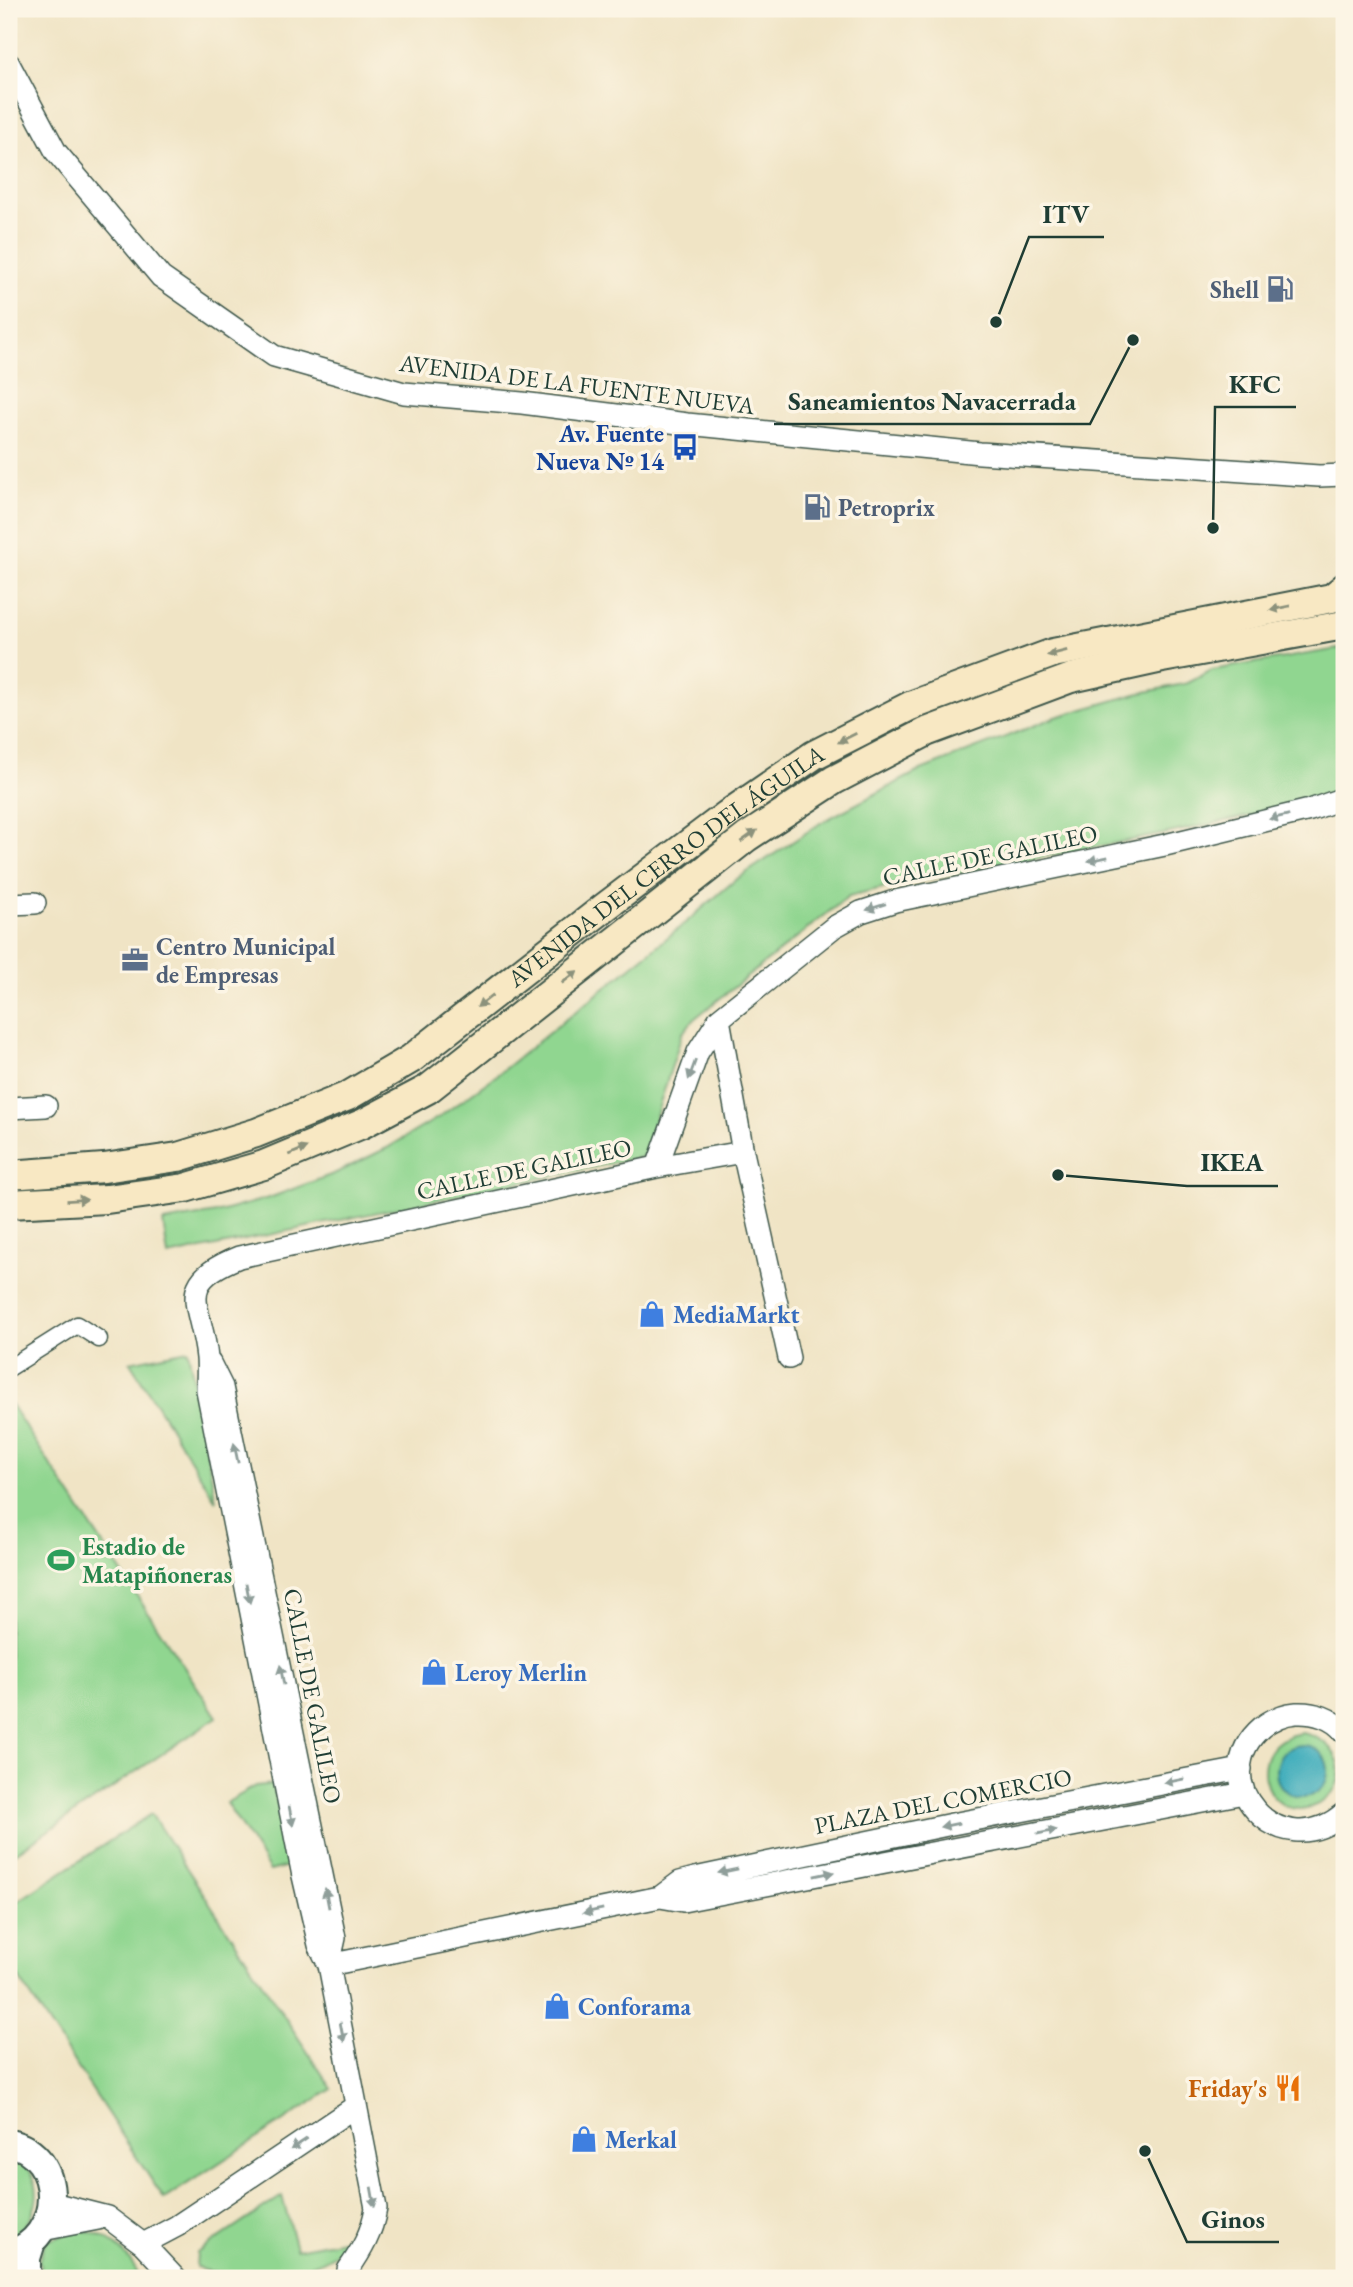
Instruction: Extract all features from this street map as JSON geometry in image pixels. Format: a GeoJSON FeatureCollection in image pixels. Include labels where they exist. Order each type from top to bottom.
{"type":"FeatureCollection","features":[{"type":"Feature","properties":{"kind":"main road","name":"AVENIDA DEL CERRO DEL ÁGUILA"},"geometry":{"type":"LineString","coordinates":[[9,1175],[104,1168],[178,1157],[256,1133],[348,1096],[411,1059],[605,907],[749,800],[814,755],[910,706],[1053,653],[1332,598],[1344,588]]}},
{"type":"Feature","properties":{"kind":"main road","name":"AVENIDA DEL CERRO DEL ÁGUILA"},"geometry":{"type":"LineString","coordinates":[[9,1204],[107,1199],[186,1188],[264,1165],[362,1125],[428,1089],[747,837],[834,780],[926,732],[1071,678],[1162,658],[1344,625]]}},
{"type":"Feature","properties":{"kind":"street","name":"AVENIDA DE LA FUENTE NUEVA"},"geometry":{"type":"LineString","coordinates":[[9,64],[56,152],[160,277],[274,356],[404,393],[522,403],[687,424],[980,453],[1320,476],[1344,475]]}},
{"type":"Feature","properties":{"kind":"street","name":"AVENIDA DE LA FUENTE NUEVA"},"geometry":{"type":"LineString","coordinates":[[1320,476],[1344,486]]}},
{"type":"Feature","properties":{"kind":"street","name":"CALLE DE GALILEO"},"geometry":{"type":"LineString","coordinates":[[348,2270],[366,2245],[376,2208],[329,1965],[335,1938],[222,1387],[207,1357],[194,1299],[197,1287],[206,1275],[221,1264],[239,1257],[657,1167],[698,1052],[719,1019],[834,928],[861,912],[895,901],[1165,845],[1310,810],[1344,798]]}},
{"type":"Feature","properties":{"kind":"street"},"geometry":{"type":"LineString","coordinates":[[9,904],[35,903]]}},
{"type":"Feature","properties":{"kind":"street"},"geometry":{"type":"LineString","coordinates":[[719,1019],[743,1152],[789,1358]]}},
{"type":"Feature","properties":{"kind":"street"},"geometry":{"type":"LineString","coordinates":[[9,1108],[46,1106]]}},
{"type":"Feature","properties":{"kind":"street"},"geometry":{"type":"LineString","coordinates":[[657,1167],[743,1152]]}},
{"type":"Feature","properties":{"kind":"street"},"geometry":{"type":"LineString","coordinates":[[9,1368],[77,1325],[99,1339]]}},
{"type":"Feature","properties":{"kind":"street"},"geometry":{"type":"LineString","coordinates":[[1344,1732],[1325,1717],[1306,1713],[1287,1714],[1269,1721],[1255,1733],[1245,1750],[1241,1769],[1244,1793],[1255,1811],[1271,1824],[1291,1831],[1311,1831],[1329,1825],[1344,1813]]}},
{"type":"Feature","properties":{"kind":"street","name":"PLAZA DEL COMERCIO"},"geometry":{"type":"LineString","coordinates":[[660,1897],[680,1882],[695,1878],[952,1824],[1241,1769]]}},
{"type":"Feature","properties":{"kind":"street","name":"PLAZA DEL COMERCIO"},"geometry":{"type":"LineString","coordinates":[[329,1965],[660,1897],[684,1901],[1244,1793]]}},
{"type":"Feature","properties":{"kind":"street"},"geometry":{"type":"LineString","coordinates":[[143,2244],[177,2226],[356,2106]]}},
{"type":"Feature","properties":{"kind":"street"},"geometry":{"type":"LineString","coordinates":[[9,2143],[31,2153],[43,2167],[50,2184],[52,2203],[49,2217],[28,2242],[27,2278]]}},
{"type":"Feature","properties":{"kind":"street"},"geometry":{"type":"LineString","coordinates":[[52,2203],[107,2217],[143,2244],[175,2278]]}},
{"type":"Feature","properties":{"kind":"street"},"geometry":{"type":"LineString","coordinates":[[28,2242],[107,2217]]}},
{"type":"Feature","properties":{"kind":"green space"},"geometry":{"type":"Polygon","coordinates":[[[1344,648],[1344,787],[1340,791],[1302,805],[849,896],[694,1019],[682,1034],[643,1157],[168,1256],[163,1222],[216,1213],[269,1198],[336,1173],[387,1148],[439,1117],[493,1078],[734,881],[822,822],[921,770],[1056,717],[1136,694],[1188,683],[1212,670],[1344,648]]]}},
{"type":"Feature","properties":{"kind":"green space"},"geometry":{"type":"Polygon","coordinates":[[[188,1350],[216,1501],[130,1362],[188,1350]]]}},
{"type":"Feature","properties":{"kind":"green space","name":"Estadio de Matapiñoneras"},"geometry":{"type":"Polygon","coordinates":[[[9,1402],[217,1717],[9,1857],[9,1402]]]}},
{"type":"Feature","properties":{"kind":"green space"},"geometry":{"type":"Polygon","coordinates":[[[1302,1733],[1329,1746],[1338,1762],[1338,1782],[1333,1792],[1321,1803],[1311,1807],[1294,1808],[1280,1803],[1270,1793],[1265,1779],[1265,1764],[1270,1750],[1283,1739],[1302,1733]]]}},
{"type":"Feature","properties":{"kind":"green space"},"geometry":{"type":"Polygon","coordinates":[[[273,1784],[291,1865],[270,1871],[226,1803],[256,1786],[273,1784]]]}},
{"type":"Feature","properties":{"kind":"green space"},"geometry":{"type":"Polygon","coordinates":[[[151,1814],[332,2089],[164,2199],[9,1963],[9,1907],[151,1814]]]}},
{"type":"Feature","properties":{"kind":"green space"},"geometry":{"type":"Polygon","coordinates":[[[9,2157],[22,2163],[31,2172],[37,2196],[29,2220],[9,2237],[9,2157]]]}},
{"type":"Feature","properties":{"kind":"green space"},"geometry":{"type":"Polygon","coordinates":[[[282,2196],[296,2249],[348,2239],[348,2243],[317,2263],[284,2271],[245,2274],[196,2268],[197,2253],[282,2196]]]}},
{"type":"Feature","properties":{"kind":"green space"},"geometry":{"type":"Polygon","coordinates":[[[78,2230],[98,2235],[115,2245],[123,2252],[140,2278],[42,2278],[39,2260],[46,2241],[78,2230]]]}},
{"type":"Feature","properties":{"kind":"water"},"geometry":{"type":"Polygon","coordinates":[[[1302,1745],[1312,1747],[1320,1753],[1326,1761],[1326,1781],[1320,1789],[1312,1795],[1302,1797],[1292,1795],[1284,1789],[1278,1781],[1276,1771],[1278,1761],[1284,1753],[1292,1747],[1302,1745]]]}},
{"type":"Feature","properties":{"kind":"place","name":"Shell"},"geometry":{"type":"Point","coordinates":[1280,289]}},
{"type":"Feature","properties":{"kind":"place","name":"ITV"},"geometry":{"type":"Point","coordinates":[996,322]}},
{"type":"Feature","properties":{"kind":"place","name":"Saneamientos Navacerrada"},"geometry":{"type":"Point","coordinates":[1133,340]}},
{"type":"Feature","properties":{"kind":"place","name":"Av. Fuente Nueva Nº 14"},"geometry":{"type":"Point","coordinates":[685,447]}},
{"type":"Feature","properties":{"kind":"place","name":"Petroprix"},"geometry":{"type":"Point","coordinates":[817,507]}},
{"type":"Feature","properties":{"kind":"place","name":"KFC"},"geometry":{"type":"Point","coordinates":[1213,528]}},
{"type":"Feature","properties":{"kind":"place","name":"Centro Municipal de Empresas"},"geometry":{"type":"Point","coordinates":[135,960]}},
{"type":"Feature","properties":{"kind":"place","name":"IKEA"},"geometry":{"type":"Point","coordinates":[1058,1175]}},
{"type":"Feature","properties":{"kind":"place","name":"MediaMarkt"},"geometry":{"type":"Point","coordinates":[652,1314]}},
{"type":"Feature","properties":{"kind":"place","name":"Estadio de Matapiñoneras"},"geometry":{"type":"Point","coordinates":[61,1560]}},
{"type":"Feature","properties":{"kind":"place","name":"Leroy Merlin"},"geometry":{"type":"Point","coordinates":[434,1672]}},
{"type":"Feature","properties":{"kind":"place","name":"Conforama"},"geometry":{"type":"Point","coordinates":[557,2006]}},
{"type":"Feature","properties":{"kind":"place","name":"Friday's"},"geometry":{"type":"Point","coordinates":[1288,2088]}},
{"type":"Feature","properties":{"kind":"place","name":"Merkal"},"geometry":{"type":"Point","coordinates":[584,2139]}},
{"type":"Feature","properties":{"kind":"place","name":"Ginos"},"geometry":{"type":"Point","coordinates":[1145,2151]}}]}
